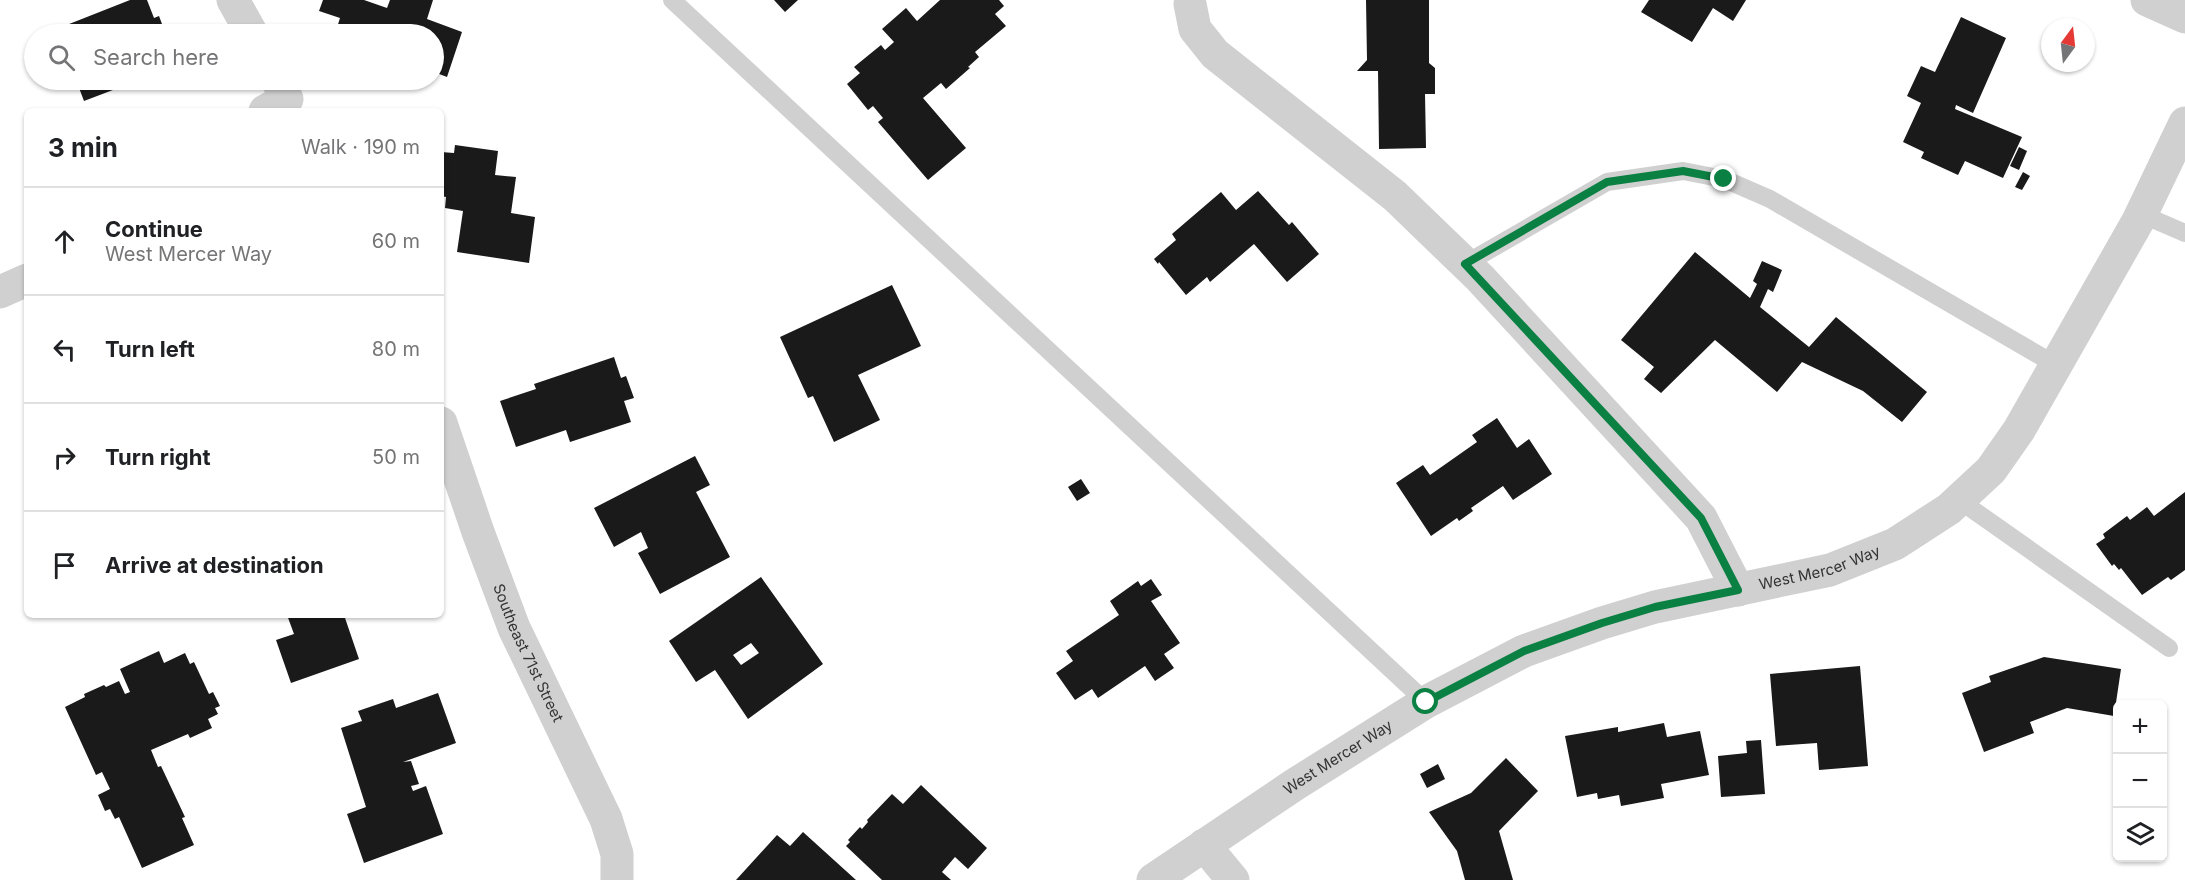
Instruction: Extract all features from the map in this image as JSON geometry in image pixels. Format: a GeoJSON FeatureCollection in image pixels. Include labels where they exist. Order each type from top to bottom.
{"type":"FeatureCollection","features":[{"type":"Feature","properties":{"kind":"street"},"geometry":{"type":"LineString","coordinates":[[233,0],[246,24]]}},
{"type":"Feature","properties":{"kind":"street"},"geometry":{"type":"LineString","coordinates":[[2147,0],[2185,17]]}},
{"type":"Feature","properties":{"kind":"street"},"geometry":{"type":"LineString","coordinates":[[1191,4],[1195,29],[1215,54],[1395,196],[1465,264],[1701,518],[1738,590]]}},
{"type":"Feature","properties":{"kind":"street","name":"West Mercer Way"},"geometry":{"type":"LineString","coordinates":[[1153,880],[1204,844],[1426,702],[1524,651],[1655,607],[1830,570],[1895,544],[1949,509],[1996,462],[2019,430],[2141,214],[2185,123]]}},
{"type":"Feature","properties":{"kind":"street"},"geometry":{"type":"LineString","coordinates":[[0,292],[24,281]]}},
{"type":"Feature","properties":{"kind":"street","name":"Southeast 71st Street"},"geometry":{"type":"LineString","coordinates":[[444,432],[514,628],[606,819],[617,854],[617,880]]}},
{"type":"Feature","properties":{"kind":"street"},"geometry":{"type":"LineString","coordinates":[[1204,844],[1233,880]]}},
{"type":"Feature","properties":{"kind":"lane"},"geometry":{"type":"LineString","coordinates":[[672,0],[1426,702]]}},
{"type":"Feature","properties":{"kind":"lane"},"geometry":{"type":"LineString","coordinates":[[1465,264],[1607,182],[1683,171],[1724,179],[1770,199],[2056,365]]}},
{"type":"Feature","properties":{"kind":"lane"},"geometry":{"type":"LineString","coordinates":[[2141,214],[2185,233]]}},
{"type":"Feature","properties":{"kind":"lane"},"geometry":{"type":"LineString","coordinates":[[1959,500],[2169,648]]}},
{"type":"Feature","properties":{"kind":"building"},"geometry":{"type":"Polygon","coordinates":[[[130,0],[147,0],[154,18],[159,16],[162,24],[69,24],[130,0]]]}},
{"type":"Feature","properties":{"kind":"building"},"geometry":{"type":"Polygon","coordinates":[[[323,0],[364,0],[387,8],[390,0],[433,0],[427,19],[440,24],[338,24],[340,18],[319,11],[323,0]]]}},
{"type":"Feature","properties":{"kind":"building"},"geometry":{"type":"Polygon","coordinates":[[[774,0],[798,0],[785,12],[774,0]]]}},
{"type":"Feature","properties":{"kind":"building"},"geometry":{"type":"Polygon","coordinates":[[[940,0],[999,0],[1004,6],[995,14],[1006,26],[975,52],[979,57],[946,89],[941,83],[923,98],[966,148],[928,180],[878,122],[883,118],[873,106],[868,110],[847,84],[860,73],[854,67],[881,45],[885,50],[894,42],[882,29],[906,8],[917,21],[940,0]]]}},
{"type":"Feature","properties":{"kind":"building"},"geometry":{"type":"Polygon","coordinates":[[[1366,0],[1429,0],[1429,63],[1435,68],[1435,94],[1425,94],[1426,148],[1379,149],[1378,71],[1357,71],[1367,60],[1366,0]]]}},
{"type":"Feature","properties":{"kind":"building"},"geometry":{"type":"Polygon","coordinates":[[[1649,0],[1746,0],[1733,21],[1713,8],[1692,42],[1641,12],[1649,0]]]}},
{"type":"Feature","properties":{"kind":"building"},"geometry":{"type":"Polygon","coordinates":[[[1961,17],[2006,38],[1973,113],[1956,105],[1955,109],[2022,137],[2003,178],[1965,161],[1958,175],[1921,158],[1924,152],[1903,142],[1921,103],[1907,96],[1921,66],[1935,72],[1961,17]]]}},
{"type":"Feature","properties":{"kind":"building"},"geometry":{"type":"Polygon","coordinates":[[[444,25],[462,32],[447,77],[444,76],[444,25]]]}},
{"type":"Feature","properties":{"kind":"building"},"geometry":{"type":"Polygon","coordinates":[[[80,90],[113,90],[84,101],[80,90]]]}},
{"type":"Feature","properties":{"kind":"building"},"geometry":{"type":"Polygon","coordinates":[[[455,145],[498,151],[495,175],[516,177],[511,213],[535,217],[529,263],[457,252],[463,211],[445,208],[446,197],[444,197],[444,152],[454,153],[455,145]]]}},
{"type":"Feature","properties":{"kind":"building"},"geometry":{"type":"Polygon","coordinates":[[[2019,147],[2027,151],[2019,170],[2010,166],[2019,147]]]}},
{"type":"Feature","properties":{"kind":"building"},"geometry":{"type":"Polygon","coordinates":[[[2023,172],[2030,176],[2022,190],[2015,187],[2023,172]]]}},
{"type":"Feature","properties":{"kind":"building"},"geometry":{"type":"Polygon","coordinates":[[[1258,191],[1289,225],[1292,222],[1319,254],[1287,282],[1254,244],[1210,282],[1207,277],[1186,295],[1154,259],[1176,240],[1172,234],[1221,192],[1236,210],[1258,191]]]}},
{"type":"Feature","properties":{"kind":"building"},"geometry":{"type":"Polygon","coordinates":[[[1695,252],[1750,298],[1757,284],[1753,281],[1762,261],[1782,270],[1773,292],[1768,289],[1760,307],[1809,347],[1836,317],[1927,392],[1902,422],[1863,391],[1802,362],[1777,392],[1715,340],[1661,393],[1644,379],[1654,367],[1621,340],[1695,252]]]}},
{"type":"Feature","properties":{"kind":"building"},"geometry":{"type":"Polygon","coordinates":[[[892,285],[921,346],[858,375],[880,420],[834,442],[813,396],[808,398],[780,337],[892,285]]]}},
{"type":"Feature","properties":{"kind":"building"},"geometry":{"type":"Polygon","coordinates":[[[614,357],[621,378],[626,376],[634,398],[624,401],[631,422],[570,442],[566,430],[516,447],[500,401],[536,389],[534,384],[614,357]]]}},
{"type":"Feature","properties":{"kind":"building"},"geometry":{"type":"Polygon","coordinates":[[[1497,418],[1517,448],[1529,439],[1552,474],[1513,500],[1503,486],[1471,508],[1473,511],[1459,521],[1457,518],[1431,536],[1396,483],[1423,465],[1430,475],[1477,442],[1472,435],[1497,418]]]}},
{"type":"Feature","properties":{"kind":"building"},"geometry":{"type":"Polygon","coordinates":[[[695,456],[710,485],[696,492],[730,557],[660,594],[638,553],[648,548],[641,532],[614,547],[594,508],[695,456]]]}},
{"type":"Feature","properties":{"kind":"building"},"geometry":{"type":"Polygon","coordinates":[[[1081,479],[1090,493],[1077,501],[1068,487],[1081,479]]]}},
{"type":"Feature","properties":{"kind":"building"},"geometry":{"type":"Polygon","coordinates":[[[2185,492],[2185,570],[2171,580],[2168,577],[2142,595],[2121,568],[2119,570],[2114,564],[2112,566],[2096,544],[2105,538],[2103,534],[2127,516],[2130,520],[2147,507],[2154,516],[2185,492]]]}},
{"type":"Feature","properties":{"kind":"building"},"geometry":{"type":"Polygon","coordinates":[[[761,577],[823,664],[748,719],[715,670],[696,682],[669,641],[761,577]],[[751,643],[733,655],[741,665],[759,653],[751,643]]]}},
{"type":"Feature","properties":{"kind":"building"},"geometry":{"type":"Polygon","coordinates":[[[1151,579],[1162,595],[1151,601],[1180,643],[1164,654],[1174,668],[1155,681],[1145,666],[1098,698],[1092,689],[1075,700],[1056,673],[1073,661],[1066,651],[1119,615],[1110,601],[1138,581],[1141,586],[1151,579]]]}},
{"type":"Feature","properties":{"kind":"building"},"geometry":{"type":"Polygon","coordinates":[[[288,618],[345,618],[359,659],[291,683],[276,640],[294,634],[288,618]]]}},
{"type":"Feature","properties":{"kind":"building"},"geometry":{"type":"Polygon","coordinates":[[[159,651],[164,663],[185,653],[190,664],[194,662],[209,694],[213,692],[220,706],[215,708],[218,714],[208,719],[212,728],[190,738],[188,734],[151,750],[185,817],[182,818],[194,845],[142,868],[119,817],[115,819],[110,809],[105,811],[98,795],[110,789],[102,772],[96,775],[65,707],[85,697],[84,694],[119,681],[125,694],[130,692],[120,669],[159,651]]]}},
{"type":"Feature","properties":{"kind":"building"},"geometry":{"type":"Polygon","coordinates":[[[2044,657],[2121,669],[2116,700],[2113,700],[2113,716],[2067,708],[2030,722],[2034,733],[1984,752],[1962,693],[1991,682],[1989,676],[2044,657]]]}},
{"type":"Feature","properties":{"kind":"building"},"geometry":{"type":"Polygon","coordinates":[[[1860,666],[1868,766],[1819,770],[1817,743],[1776,746],[1770,674],[1860,666]]]}},
{"type":"Feature","properties":{"kind":"building"},"geometry":{"type":"Polygon","coordinates":[[[438,693],[456,743],[403,762],[411,761],[419,784],[411,786],[413,791],[426,786],[443,834],[364,863],[347,814],[366,807],[341,728],[362,721],[358,711],[393,699],[396,708],[438,693]]]}},
{"type":"Feature","properties":{"kind":"building"},"geometry":{"type":"Polygon","coordinates":[[[1664,723],[1667,737],[1700,731],[1709,775],[1661,784],[1664,798],[1621,806],[1619,795],[1598,799],[1597,793],[1577,797],[1565,736],[1618,727],[1618,732],[1664,723]]]}},
{"type":"Feature","properties":{"kind":"building"},"geometry":{"type":"Polygon","coordinates":[[[1761,740],[1765,794],[1721,797],[1718,756],[1747,753],[1746,741],[1761,740]]]}},
{"type":"Feature","properties":{"kind":"building"},"geometry":{"type":"Polygon","coordinates":[[[1506,758],[1538,791],[1499,831],[1513,880],[1465,880],[1457,851],[1429,812],[1471,793],[1506,758]]]}},
{"type":"Feature","properties":{"kind":"building"},"geometry":{"type":"Polygon","coordinates":[[[1438,764],[1445,779],[1427,788],[1420,774],[1438,764]]]}},
{"type":"Feature","properties":{"kind":"building"},"geometry":{"type":"Polygon","coordinates":[[[921,785],[987,848],[968,869],[955,857],[942,872],[951,880],[882,880],[846,846],[850,842],[848,840],[860,827],[862,829],[868,822],[867,820],[892,794],[903,804],[921,785]]]}},
{"type":"Feature","properties":{"kind":"building"},"geometry":{"type":"Polygon","coordinates":[[[803,832],[856,880],[736,880],[777,835],[790,846],[803,832]]]}},
{"type":"Feature","properties":{"kind":"route"},"geometry":{"type":"LineString","coordinates":[[1426,702],[1524,651],[1655,607],[1738,590],[1701,518],[1465,264],[1607,182],[1683,171],[1724,179]]}}]}
